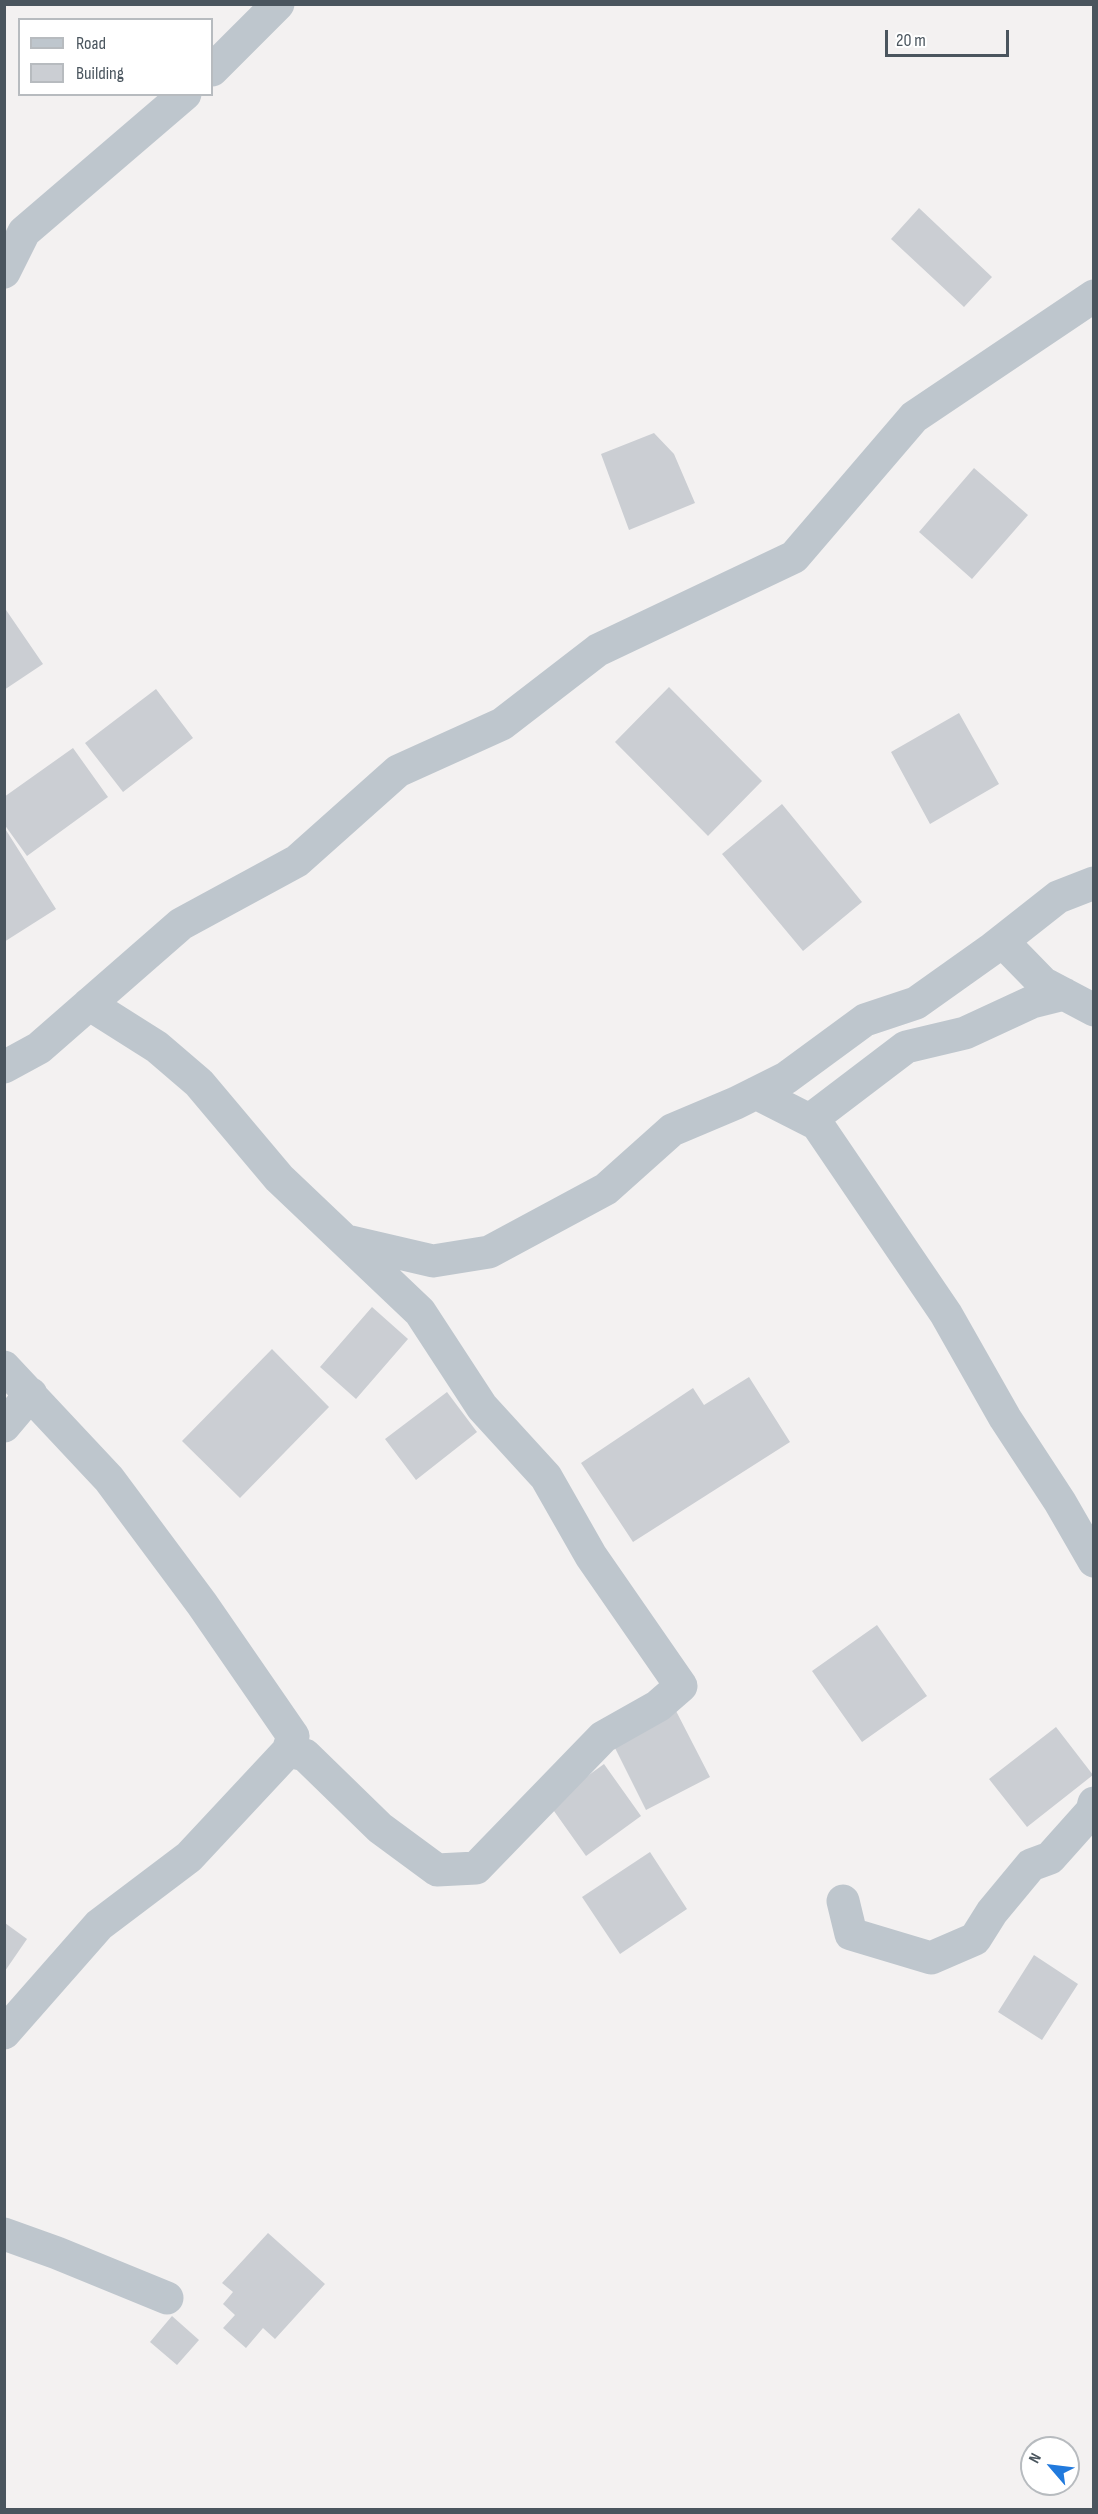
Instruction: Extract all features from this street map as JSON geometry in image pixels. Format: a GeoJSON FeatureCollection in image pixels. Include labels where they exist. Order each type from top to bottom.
{"type":"FeatureCollection","features":[{"type":"Feature","properties":{"kind":"street"},"geometry":{"type":"LineString","coordinates":[[213,69],[278,4]]}},
{"type":"Feature","properties":{"kind":"street"},"geometry":{"type":"LineString","coordinates":[[4,272],[24,232],[183,96]]}},
{"type":"Feature","properties":{"kind":"street"},"geometry":{"type":"LineString","coordinates":[[4,1067],[39,1048],[181,924],[297,861],[399,771],[502,724],[598,650],[794,557],[914,417],[1094,296]]}},
{"type":"Feature","properties":{"kind":"street"},"geometry":{"type":"LineString","coordinates":[[345,1240],[433,1261],[489,1252],[606,1188],[672,1130],[786,1078],[865,1020],[916,1003],[1058,897],[1094,883]]}},
{"type":"Feature","properties":{"kind":"street"},"geometry":{"type":"LineString","coordinates":[[1002,940],[1043,983],[1094,1010]]}},
{"type":"Feature","properties":{"kind":"street"},"geometry":{"type":"LineString","coordinates":[[810,1120],[906,1047],[965,1033],[1032,1002],[1064,994]]}},
{"type":"Feature","properties":{"kind":"street"},"geometry":{"type":"LineString","coordinates":[[89,1004],[157,1047],[199,1083],[279,1178],[420,1312],[482,1407],[546,1477],[591,1556],[681,1686],[658,1706],[603,1737],[476,1868],[437,1870],[380,1828],[305,1755],[288,1751]]}},
{"type":"Feature","properties":{"kind":"street"},"geometry":{"type":"LineString","coordinates":[[756,1093],[817,1124],[946,1314],[1005,1418],[1060,1502],[1094,1561]]}},
{"type":"Feature","properties":{"kind":"street"},"geometry":{"type":"LineString","coordinates":[[4,1367],[109,1479],[251,1672],[293,1736],[288,1751],[189,1857],[99,1925],[4,2033]]}},
{"type":"Feature","properties":{"kind":"street"},"geometry":{"type":"LineString","coordinates":[[4,1426],[31,1394]]}},
{"type":"Feature","properties":{"kind":"street"},"geometry":{"type":"LineString","coordinates":[[843,1901],[851,1934],[932,1958],[975,1939],[992,1912],[1031,1865],[1050,1858],[1092,1811],[1094,1803]]}},
{"type":"Feature","properties":{"kind":"street"},"geometry":{"type":"LineString","coordinates":[[4,2234],[167,2298]]}},
{"type":"Feature","properties":{"kind":"building"},"geometry":{"type":"Polygon","coordinates":[[[919,208],[992,277],[964,307],[891,239],[919,208]]]}},
{"type":"Feature","properties":{"kind":"building"},"geometry":{"type":"Polygon","coordinates":[[[654,433],[674,454],[695,503],[629,530],[601,454],[654,433]]]}},
{"type":"Feature","properties":{"kind":"building"},"geometry":{"type":"Polygon","coordinates":[[[974,468],[1028,515],[972,579],[919,532],[974,468]]]}},
{"type":"Feature","properties":{"kind":"building"},"geometry":{"type":"Polygon","coordinates":[[[4,607],[43,664],[4,690],[4,607]]]}},
{"type":"Feature","properties":{"kind":"building"},"geometry":{"type":"Polygon","coordinates":[[[669,687],[762,781],[708,836],[615,742],[669,687]]]}},
{"type":"Feature","properties":{"kind":"building"},"geometry":{"type":"Polygon","coordinates":[[[156,689],[193,738],[123,792],[85,743],[156,689]]]}},
{"type":"Feature","properties":{"kind":"building"},"geometry":{"type":"Polygon","coordinates":[[[959,713],[999,784],[930,824],[891,752],[959,713]]]}},
{"type":"Feature","properties":{"kind":"building"},"geometry":{"type":"Polygon","coordinates":[[[73,748],[108,797],[27,856],[4,824],[4,797],[73,748]]]}},
{"type":"Feature","properties":{"kind":"building"},"geometry":{"type":"Polygon","coordinates":[[[782,804],[862,902],[803,951],[722,854],[782,804]]]}},
{"type":"Feature","properties":{"kind":"building"},"geometry":{"type":"Polygon","coordinates":[[[4,827],[56,909],[4,942],[4,827]]]}},
{"type":"Feature","properties":{"kind":"building"},"geometry":{"type":"Polygon","coordinates":[[[372,1307],[408,1339],[356,1399],[320,1367],[372,1307]]]}},
{"type":"Feature","properties":{"kind":"building"},"geometry":{"type":"Polygon","coordinates":[[[272,1349],[329,1407],[240,1498],[182,1441],[272,1349]]]}},
{"type":"Feature","properties":{"kind":"building"},"geometry":{"type":"Polygon","coordinates":[[[749,1377],[790,1442],[633,1542],[581,1463],[693,1388],[704,1405],[749,1377]]]}},
{"type":"Feature","properties":{"kind":"building"},"geometry":{"type":"Polygon","coordinates":[[[447,1392],[477,1432],[416,1480],[385,1439],[447,1392]]]}},
{"type":"Feature","properties":{"kind":"building"},"geometry":{"type":"Polygon","coordinates":[[[877,1625],[927,1696],[862,1742],[812,1671],[877,1625]]]}},
{"type":"Feature","properties":{"kind":"building"},"geometry":{"type":"Polygon","coordinates":[[[675,1709],[710,1777],[646,1810],[612,1742],[675,1709]]]}},
{"type":"Feature","properties":{"kind":"building"},"geometry":{"type":"Polygon","coordinates":[[[1056,1727],[1093,1775],[1027,1827],[989,1779],[1056,1727]]]}},
{"type":"Feature","properties":{"kind":"building"},"geometry":{"type":"Polygon","coordinates":[[[604,1764],[641,1816],[586,1856],[549,1804],[604,1764]]]}},
{"type":"Feature","properties":{"kind":"building"},"geometry":{"type":"Polygon","coordinates":[[[650,1852],[687,1909],[620,1954],[582,1897],[650,1852]]]}},
{"type":"Feature","properties":{"kind":"building"},"geometry":{"type":"Polygon","coordinates":[[[5,1923],[27,1939],[5,1971],[5,1923]]]}},
{"type":"Feature","properties":{"kind":"building"},"geometry":{"type":"Polygon","coordinates":[[[1034,1955],[1078,1984],[1042,2040],[998,2012],[1034,1955]]]}},
{"type":"Feature","properties":{"kind":"building"},"geometry":{"type":"Polygon","coordinates":[[[268,2233],[325,2284],[275,2339],[263,2328],[246,2348],[223,2328],[235,2315],[223,2304],[233,2292],[222,2283],[268,2233]]]}},
{"type":"Feature","properties":{"kind":"building"},"geometry":{"type":"Polygon","coordinates":[[[172,2316],[199,2340],[177,2365],[150,2342],[172,2316]]]}}]}
